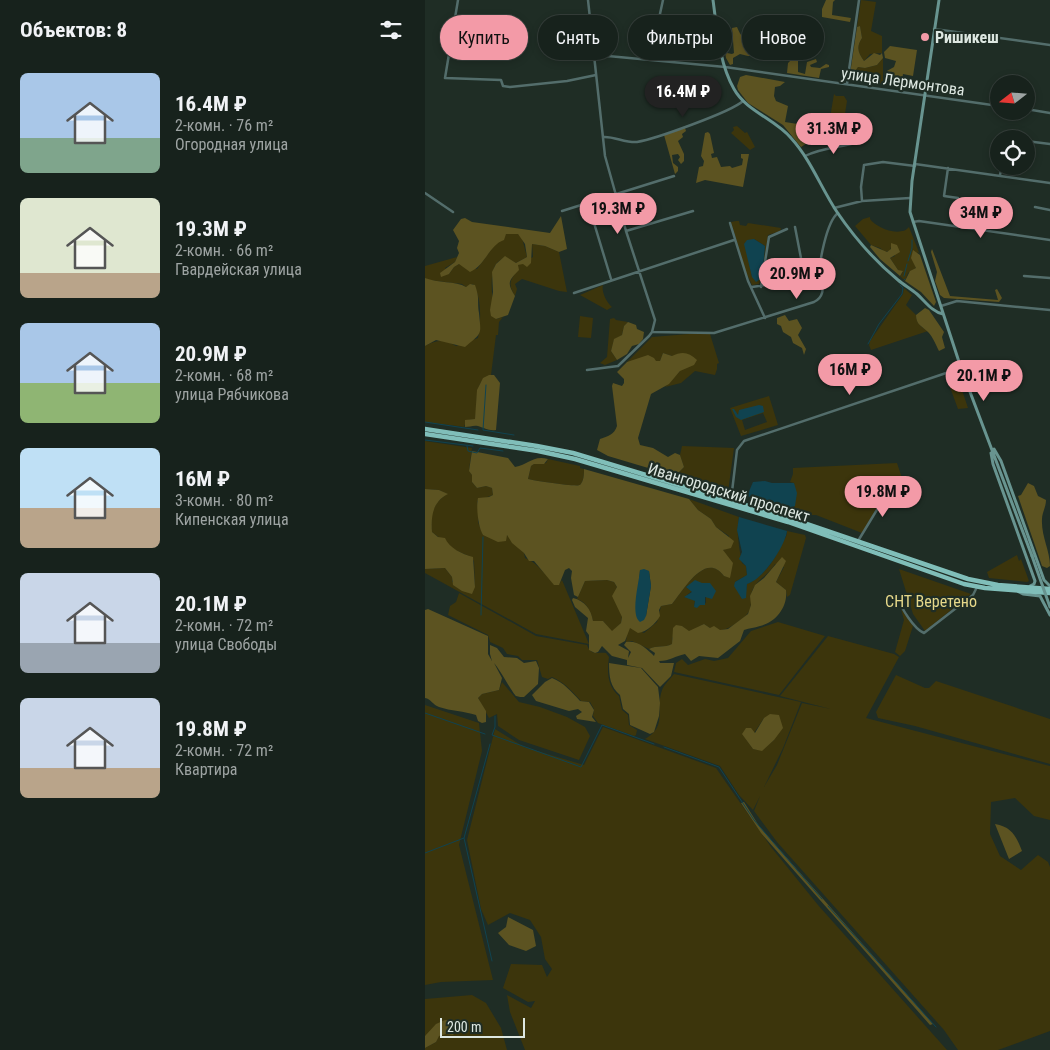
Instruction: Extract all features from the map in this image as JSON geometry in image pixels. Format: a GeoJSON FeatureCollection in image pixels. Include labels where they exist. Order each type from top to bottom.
{"type":"FeatureCollection","features":[{"type":"Feature","properties":{"kind":"highway","name":"Ивангородский проспект"},"geometry":{"type":"LineString","coordinates":[[425,430],[564,451],[731,500],[858,541],[968,580],[1050,593]]}},
{"type":"Feature","properties":{"kind":"highway","name":"Ивангородский проспект"},"geometry":{"type":"LineString","coordinates":[[425,434],[538,451],[575,459],[788,522],[977,587],[1019,589],[1050,587]]}},
{"type":"Feature","properties":{"kind":"main road"},"geometry":{"type":"LineString","coordinates":[[713,0],[725,67],[735,90],[743,101],[781,127],[795,142],[834,208],[849,229],[888,271],[936,312],[943,314]]}},
{"type":"Feature","properties":{"kind":"main road"},"geometry":{"type":"LineString","coordinates":[[939,0],[910,198],[913,222],[961,368],[1050,608]]}},
{"type":"Feature","properties":{"kind":"main road"},"geometry":{"type":"LineString","coordinates":[[989,442],[1001,461],[1044,581],[1050,587]]}},
{"type":"Feature","properties":{"kind":"main road"},"geometry":{"type":"LineString","coordinates":[[989,442],[993,464],[1035,581],[1031,586],[1019,589],[1023,594],[1040,596],[1050,615]]}},
{"type":"Feature","properties":{"kind":"street"},"geometry":{"type":"LineString","coordinates":[[458,0],[445,78],[501,80],[503,86],[510,87],[596,75]]}},
{"type":"Feature","properties":{"kind":"street"},"geometry":{"type":"LineString","coordinates":[[588,0],[590,15]]}},
{"type":"Feature","properties":{"kind":"street"},"geometry":{"type":"LineString","coordinates":[[660,15],[663,0]]}},
{"type":"Feature","properties":{"kind":"street"},"geometry":{"type":"LineString","coordinates":[[847,84],[859,0]]}},
{"type":"Feature","properties":{"kind":"street"},"geometry":{"type":"LineString","coordinates":[[935,29],[1050,45]]}},
{"type":"Feature","properties":{"kind":"street"},"geometry":{"type":"LineString","coordinates":[[587,370],[617,366],[652,332],[654,314],[626,231],[605,156],[595,60]]}},
{"type":"Feature","properties":{"kind":"street","name":"улица Лермонтова"},"geometry":{"type":"LineString","coordinates":[[650,60],[725,67],[990,105]]}},
{"type":"Feature","properties":{"kind":"street"},"geometry":{"type":"LineString","coordinates":[[603,137],[639,142],[695,124],[734,108],[743,101]]}},
{"type":"Feature","properties":{"kind":"street"},"geometry":{"type":"LineString","coordinates":[[1035,110],[1050,112]]}},
{"type":"Feature","properties":{"kind":"street"},"geometry":{"type":"LineString","coordinates":[[805,156],[824,148],[857,142]]}},
{"type":"Feature","properties":{"kind":"street"},"geometry":{"type":"LineString","coordinates":[[1035,142],[1050,144]]}},
{"type":"Feature","properties":{"kind":"street"},"geometry":{"type":"LineString","coordinates":[[862,201],[861,187],[864,165],[883,162],[948,168],[1050,183]]}},
{"type":"Feature","properties":{"kind":"street"},"geometry":{"type":"LineString","coordinates":[[948,168],[944,196],[958,198]]}},
{"type":"Feature","properties":{"kind":"street"},"geometry":{"type":"LineString","coordinates":[[562,211],[673,176]]}},
{"type":"Feature","properties":{"kind":"street"},"geometry":{"type":"LineString","coordinates":[[425,193],[453,212]]}},
{"type":"Feature","properties":{"kind":"street"},"geometry":{"type":"LineString","coordinates":[[834,208],[862,201],[910,198]]}},
{"type":"Feature","properties":{"kind":"street"},"geometry":{"type":"LineString","coordinates":[[588,203],[611,279]]}},
{"type":"Feature","properties":{"kind":"street"},"geometry":{"type":"LineString","coordinates":[[1035,207],[1050,210]]}},
{"type":"Feature","properties":{"kind":"street"},"geometry":{"type":"LineString","coordinates":[[626,231],[693,211]]}},
{"type":"Feature","properties":{"kind":"street"},"geometry":{"type":"LineString","coordinates":[[652,332],[713,333],[815,302],[822,296],[823,290],[820,277],[831,222],[838,213]]}},
{"type":"Feature","properties":{"kind":"street"},"geometry":{"type":"LineString","coordinates":[[913,222],[919,221],[1050,240]]}},
{"type":"Feature","properties":{"kind":"street"},"geometry":{"type":"LineString","coordinates":[[730,223],[748,281],[765,318]]}},
{"type":"Feature","properties":{"kind":"street"},"geometry":{"type":"LineString","coordinates":[[795,226],[805,279]]}},
{"type":"Feature","properties":{"kind":"street"},"geometry":{"type":"LineString","coordinates":[[761,287],[769,236],[787,229]]}},
{"type":"Feature","properties":{"kind":"street"},"geometry":{"type":"LineString","coordinates":[[574,293],[611,279],[734,240]]}},
{"type":"Feature","properties":{"kind":"street"},"geometry":{"type":"LineString","coordinates":[[1024,276],[1050,278]]}},
{"type":"Feature","properties":{"kind":"street"},"geometry":{"type":"LineString","coordinates":[[752,287],[820,277]]}},
{"type":"Feature","properties":{"kind":"street"},"geometry":{"type":"LineString","coordinates":[[941,306],[957,301],[1050,310]]}},
{"type":"Feature","properties":{"kind":"street"},"geometry":{"type":"LineString","coordinates":[[731,500],[737,450],[744,441],[961,368]]}},
{"type":"Feature","properties":{"kind":"street"},"geometry":{"type":"LineString","coordinates":[[858,541],[892,485]]}},
{"type":"Feature","properties":{"kind":"street"},"geometry":{"type":"LineString","coordinates":[[898,598],[902,610],[916,628],[924,633],[973,595],[977,587]]}},
{"type":"Feature","properties":{"kind":"green space"},"geometry":{"type":"Polygon","coordinates":[[[861,0],[876,2],[871,31],[882,36],[882,53],[870,54],[864,61],[859,50],[862,38],[860,26],[857,27],[861,0]]]}},
{"type":"Feature","properties":{"kind":"green space"},"geometry":{"type":"Polygon","coordinates":[[[883,58],[883,84],[849,79],[850,74],[853,74],[858,67],[865,68],[877,65],[883,58]]]}},
{"type":"Feature","properties":{"kind":"green space"},"geometry":{"type":"Polygon","coordinates":[[[834,94],[836,96],[844,96],[847,101],[844,120],[838,125],[833,124],[830,118],[834,94]]]}},
{"type":"Feature","properties":{"kind":"green space"},"geometry":{"type":"Polygon","coordinates":[[[737,126],[745,133],[747,132],[755,147],[750,150],[731,133],[734,130],[733,127],[737,126]]]}},
{"type":"Feature","properties":{"kind":"green space"},"geometry":{"type":"Polygon","coordinates":[[[870,217],[870,219],[884,229],[898,232],[909,227],[920,255],[918,252],[913,260],[916,268],[908,273],[905,281],[900,276],[903,272],[898,270],[890,258],[895,256],[891,247],[890,251],[885,252],[871,245],[855,226],[863,219],[870,217]]]}},
{"type":"Feature","properties":{"kind":"green space"},"geometry":{"type":"Polygon","coordinates":[[[739,221],[740,225],[746,226],[748,223],[781,228],[780,231],[768,235],[764,262],[765,246],[754,239],[748,257],[752,277],[764,265],[759,284],[752,285],[746,272],[731,222],[739,221]]]}},
{"type":"Feature","properties":{"kind":"green space"},"geometry":{"type":"Polygon","coordinates":[[[506,234],[518,234],[522,238],[527,257],[516,263],[505,257],[497,263],[494,269],[492,291],[495,314],[496,319],[503,317],[499,322],[498,335],[496,335],[491,375],[481,382],[477,394],[475,419],[468,420],[465,427],[425,422],[425,346],[440,341],[456,346],[478,338],[480,317],[478,296],[473,284],[466,287],[462,284],[429,280],[425,278],[425,266],[457,257],[455,262],[445,268],[449,274],[459,264],[477,269],[496,243],[506,234]]]}},
{"type":"Feature","properties":{"kind":"green space"},"geometry":{"type":"Polygon","coordinates":[[[532,244],[545,246],[559,252],[567,292],[522,279],[515,284],[517,289],[515,296],[511,280],[518,265],[533,257],[532,244]]]}},
{"type":"Feature","properties":{"kind":"green space"},"geometry":{"type":"Polygon","coordinates":[[[603,285],[605,297],[612,307],[607,310],[580,295],[603,285]]]}},
{"type":"Feature","properties":{"kind":"green space"},"geometry":{"type":"Polygon","coordinates":[[[904,288],[912,295],[906,305],[916,315],[919,324],[928,331],[871,350],[870,341],[903,294],[904,288]]]}},
{"type":"Feature","properties":{"kind":"green space"},"geometry":{"type":"Polygon","coordinates":[[[580,316],[593,318],[591,338],[578,337],[580,316]]]}},
{"type":"Feature","properties":{"kind":"green space"},"geometry":{"type":"Polygon","coordinates":[[[614,318],[628,322],[624,326],[622,335],[614,340],[611,351],[617,360],[605,365],[600,363],[607,357],[610,319],[614,318]]]}},
{"type":"Feature","properties":{"kind":"green space"},"geometry":{"type":"Polygon","coordinates":[[[710,334],[719,363],[717,364],[715,375],[695,371],[681,383],[665,387],[680,371],[672,356],[663,353],[660,361],[627,362],[652,337],[710,334]]]}},
{"type":"Feature","properties":{"kind":"green space"},"geometry":{"type":"Polygon","coordinates":[[[957,375],[968,408],[958,409],[947,379],[957,375]]]}},
{"type":"Feature","properties":{"kind":"green space"},"geometry":{"type":"Polygon","coordinates":[[[769,396],[778,425],[741,436],[730,408],[769,396]],[[763,413],[742,420],[745,430],[767,422],[763,413]]]}},
{"type":"Feature","properties":{"kind":"green space"},"geometry":{"type":"Polygon","coordinates":[[[425,441],[472,448],[469,470],[472,475],[472,482],[477,488],[486,486],[492,488],[493,495],[477,501],[478,522],[483,535],[506,534],[524,553],[525,558],[559,584],[562,580],[589,644],[536,634],[425,573],[425,569],[445,568],[452,577],[452,582],[475,587],[474,561],[471,557],[455,550],[432,532],[431,520],[433,510],[438,502],[447,494],[439,490],[425,489],[425,441]]]}},
{"type":"Feature","properties":{"kind":"green space"},"geometry":{"type":"Polygon","coordinates":[[[682,446],[734,448],[728,492],[675,476],[684,467],[680,455],[682,446]]]}},
{"type":"Feature","properties":{"kind":"green space"},"geometry":{"type":"Polygon","coordinates":[[[548,459],[580,466],[580,468],[584,469],[580,485],[528,479],[531,466],[546,463],[548,459]]]}},
{"type":"Feature","properties":{"kind":"green space"},"geometry":{"type":"Polygon","coordinates":[[[897,463],[902,478],[889,487],[862,533],[816,515],[810,515],[790,508],[795,506],[794,483],[790,482],[793,468],[897,463]]]}},
{"type":"Feature","properties":{"kind":"green space"},"geometry":{"type":"Polygon","coordinates":[[[689,499],[739,517],[739,545],[742,563],[746,566],[747,575],[735,582],[746,590],[747,584],[759,577],[772,562],[786,537],[787,531],[805,535],[806,538],[790,595],[787,597],[786,590],[776,582],[784,567],[775,564],[752,590],[751,607],[748,613],[730,627],[718,630],[704,624],[689,632],[682,626],[672,638],[672,644],[649,649],[632,641],[626,642],[627,632],[630,627],[644,633],[657,622],[661,606],[672,604],[695,575],[702,570],[717,569],[724,576],[730,577],[723,550],[727,548],[729,536],[698,510],[689,499]],[[702,583],[686,587],[692,591],[687,595],[695,601],[694,606],[706,603],[702,583]]]}},
{"type":"Feature","properties":{"kind":"green space"},"geometry":{"type":"Polygon","coordinates":[[[1017,555],[1019,561],[1021,559],[1029,581],[989,578],[987,572],[1017,555]]]}},
{"type":"Feature","properties":{"kind":"green space","name":"СНТ Веретено"},"geometry":{"type":"Polygon","coordinates":[[[899,569],[971,594],[925,631],[913,614],[899,569]]]}},
{"type":"Feature","properties":{"kind":"green space"},"geometry":{"type":"Polygon","coordinates":[[[607,580],[614,582],[617,587],[614,594],[622,616],[621,623],[612,632],[603,621],[593,621],[588,608],[577,599],[585,581],[607,580]]]}},
{"type":"Feature","properties":{"kind":"green space"},"geometry":{"type":"Polygon","coordinates":[[[459,593],[536,636],[587,645],[592,652],[606,653],[609,657],[608,673],[610,683],[619,696],[622,710],[628,715],[629,725],[637,730],[636,735],[634,736],[598,723],[593,716],[594,709],[590,702],[581,701],[568,687],[557,679],[542,677],[537,660],[522,660],[518,656],[507,654],[503,648],[490,642],[488,635],[448,615],[450,606],[456,602],[459,593]]]}},
{"type":"Feature","properties":{"kind":"green space"},"geometry":{"type":"Polygon","coordinates":[[[901,609],[913,626],[905,651],[900,656],[895,652],[904,620],[901,609]]]}},
{"type":"Feature","properties":{"kind":"green space"},"geometry":{"type":"Polygon","coordinates":[[[778,622],[825,636],[779,695],[674,672],[676,663],[682,659],[688,665],[705,659],[714,661],[728,658],[751,631],[778,622]]]}},
{"type":"Feature","properties":{"kind":"green space"},"geometry":{"type":"Polygon","coordinates":[[[828,636],[899,657],[866,718],[1050,766],[1050,820],[1034,816],[1015,798],[991,802],[990,834],[1000,856],[1021,870],[1038,855],[1048,862],[1050,867],[1050,1031],[998,1050],[958,1050],[944,1030],[777,842],[754,811],[760,796],[753,810],[739,795],[720,766],[645,739],[652,734],[659,723],[662,690],[674,674],[801,702],[783,748],[764,787],[777,765],[802,703],[831,709],[780,696],[828,636]],[[764,718],[754,733],[746,739],[753,749],[762,750],[774,740],[764,718]]]}},
{"type":"Feature","properties":{"kind":"green space"},"geometry":{"type":"Polygon","coordinates":[[[896,675],[925,688],[929,688],[936,681],[1050,719],[1050,764],[915,726],[878,718],[876,712],[896,675]]]}},
{"type":"Feature","properties":{"kind":"green space"},"geometry":{"type":"Polygon","coordinates":[[[502,682],[519,702],[567,717],[585,727],[590,736],[579,760],[519,740],[498,726],[497,714],[489,718],[478,698],[482,694],[499,690],[502,682]]]}},
{"type":"Feature","properties":{"kind":"green space"},"geometry":{"type":"Polygon","coordinates":[[[425,705],[479,723],[482,751],[459,845],[493,980],[441,982],[425,985],[425,705]]]}},
{"type":"Feature","properties":{"kind":"green space"},"geometry":{"type":"Polygon","coordinates":[[[603,727],[716,768],[771,847],[818,905],[947,1050],[525,1050],[510,1012],[507,995],[531,1008],[535,1001],[528,1002],[503,988],[511,964],[542,965],[547,977],[552,969],[545,959],[541,937],[530,920],[510,913],[488,925],[481,909],[467,840],[495,729],[524,747],[584,765],[603,727]]]}},
{"type":"Feature","properties":{"kind":"green space"},"geometry":{"type":"Polygon","coordinates":[[[472,995],[486,1003],[501,1028],[507,1050],[425,1050],[425,1048],[436,1042],[438,1036],[459,1028],[425,1036],[425,999],[472,995]]]}},
{"type":"Feature","properties":{"kind":"shaded area"},"geometry":{"type":"Polygon","coordinates":[[[826,0],[835,0],[833,2],[832,15],[851,18],[850,22],[824,17],[822,9],[826,0]]]}},
{"type":"Feature","properties":{"kind":"shaded area"},"geometry":{"type":"Polygon","coordinates":[[[860,26],[862,38],[858,50],[864,61],[874,53],[880,55],[882,53],[883,58],[877,65],[865,68],[858,67],[853,74],[850,74],[857,27],[860,26]]]}},
{"type":"Feature","properties":{"kind":"shaded area"},"geometry":{"type":"Polygon","coordinates":[[[737,27],[742,36],[742,54],[733,58],[733,64],[730,65],[727,60],[732,60],[732,54],[734,53],[732,28],[737,27]]]}},
{"type":"Feature","properties":{"kind":"shaded area"},"geometry":{"type":"Polygon","coordinates":[[[890,46],[917,50],[913,76],[903,74],[901,87],[896,78],[889,80],[884,76],[885,72],[894,67],[896,61],[885,58],[884,52],[890,46]]]}},
{"type":"Feature","properties":{"kind":"shaded area"},"geometry":{"type":"Polygon","coordinates":[[[791,60],[798,60],[798,72],[805,74],[807,62],[813,60],[817,62],[810,65],[811,67],[820,68],[826,64],[829,67],[821,69],[819,78],[787,73],[788,63],[791,60]]]}},
{"type":"Feature","properties":{"kind":"shaded area"},"geometry":{"type":"Polygon","coordinates":[[[746,75],[785,82],[775,87],[774,96],[776,101],[788,106],[785,122],[829,129],[801,147],[783,125],[748,103],[738,90],[737,86],[740,77],[746,75]]]}},
{"type":"Feature","properties":{"kind":"shaded area"},"geometry":{"type":"Polygon","coordinates":[[[685,128],[686,131],[682,134],[683,137],[678,141],[684,154],[684,161],[681,164],[678,160],[680,157],[678,154],[672,155],[673,163],[678,167],[678,171],[675,174],[664,135],[685,128]]]}},
{"type":"Feature","properties":{"kind":"shaded area"},"geometry":{"type":"Polygon","coordinates":[[[708,132],[714,153],[711,154],[712,158],[717,157],[721,167],[730,166],[732,168],[742,165],[743,159],[741,154],[749,154],[743,187],[705,180],[696,183],[699,167],[703,166],[704,161],[701,156],[705,133],[708,132]]]}},
{"type":"Feature","properties":{"kind":"shaded area"},"geometry":{"type":"Polygon","coordinates":[[[561,216],[567,249],[559,252],[545,246],[532,244],[531,263],[527,267],[523,264],[518,265],[519,270],[510,282],[515,296],[508,315],[496,319],[491,316],[492,272],[496,264],[505,256],[516,263],[527,257],[525,244],[518,234],[506,234],[504,240],[494,246],[480,265],[470,272],[459,264],[449,274],[441,277],[440,273],[455,262],[459,253],[457,248],[459,241],[453,230],[461,219],[465,218],[472,222],[550,233],[561,216]]]}},
{"type":"Feature","properties":{"kind":"shaded area"},"geometry":{"type":"Polygon","coordinates":[[[891,243],[897,245],[900,252],[890,258],[898,270],[903,271],[900,276],[880,259],[870,247],[871,245],[887,252],[891,249],[891,243]]]}},
{"type":"Feature","properties":{"kind":"shaded area"},"geometry":{"type":"Polygon","coordinates":[[[932,249],[950,296],[998,300],[995,290],[997,289],[1002,298],[999,302],[944,298],[940,295],[935,281],[937,272],[931,252],[932,249]]]}},
{"type":"Feature","properties":{"kind":"shaded area"},"geometry":{"type":"Polygon","coordinates":[[[913,250],[920,255],[936,302],[934,306],[921,292],[905,281],[910,271],[916,268],[911,258],[913,250]]]}},
{"type":"Feature","properties":{"kind":"shaded area"},"geometry":{"type":"Polygon","coordinates":[[[425,278],[466,287],[470,284],[475,285],[478,297],[480,329],[478,335],[465,347],[436,340],[425,346],[425,278]]]}},
{"type":"Feature","properties":{"kind":"shaded area"},"geometry":{"type":"Polygon","coordinates":[[[925,308],[929,310],[944,332],[942,337],[945,348],[939,351],[930,334],[917,321],[916,315],[925,308]]]}},
{"type":"Feature","properties":{"kind":"shaded area"},"geometry":{"type":"Polygon","coordinates":[[[785,315],[789,321],[797,319],[802,328],[798,335],[806,349],[804,355],[802,348],[793,343],[791,337],[783,332],[781,326],[777,324],[777,318],[785,315]]]}},
{"type":"Feature","properties":{"kind":"shaded area"},"geometry":{"type":"Polygon","coordinates":[[[628,322],[636,325],[637,329],[644,332],[643,339],[639,344],[632,346],[627,354],[617,360],[611,351],[614,339],[622,335],[624,326],[628,322]]]}},
{"type":"Feature","properties":{"kind":"shaded area"},"geometry":{"type":"Polygon","coordinates":[[[663,353],[672,356],[685,353],[697,360],[694,365],[680,371],[669,384],[651,394],[638,438],[640,445],[653,448],[668,457],[675,453],[680,455],[684,467],[675,476],[608,456],[597,450],[600,439],[612,433],[617,426],[612,386],[613,383],[622,386],[624,379],[617,372],[627,362],[648,355],[656,361],[660,361],[663,353]]]}},
{"type":"Feature","properties":{"kind":"shaded area"},"geometry":{"type":"Polygon","coordinates":[[[494,375],[500,383],[496,430],[476,426],[465,427],[465,420],[475,419],[477,390],[483,378],[494,375]]]}},
{"type":"Feature","properties":{"kind":"shaded area"},"geometry":{"type":"Polygon","coordinates":[[[472,451],[508,458],[515,467],[538,458],[548,459],[544,464],[534,464],[531,466],[528,479],[564,485],[580,485],[584,469],[689,499],[698,510],[711,519],[716,527],[734,541],[731,548],[723,550],[733,563],[730,578],[724,576],[717,569],[710,568],[702,570],[695,575],[672,604],[661,606],[659,610],[660,616],[651,627],[638,633],[630,628],[625,641],[618,645],[629,651],[628,658],[631,652],[624,645],[626,642],[638,644],[654,656],[655,653],[649,649],[672,644],[673,628],[676,625],[682,626],[689,631],[704,624],[710,628],[714,626],[720,630],[728,629],[748,614],[751,605],[750,596],[755,585],[764,578],[782,557],[786,561],[776,582],[786,590],[783,608],[776,617],[766,624],[744,630],[740,641],[718,658],[699,656],[691,661],[685,654],[659,661],[660,663],[674,663],[671,676],[660,687],[642,668],[627,665],[627,660],[612,656],[602,646],[595,653],[589,650],[589,635],[586,631],[588,618],[575,607],[572,600],[573,598],[577,599],[584,603],[591,613],[593,621],[603,621],[612,631],[621,623],[622,617],[612,596],[617,587],[614,582],[607,580],[585,581],[578,597],[574,595],[571,578],[572,571],[569,568],[565,570],[559,585],[554,585],[534,561],[529,561],[507,535],[506,541],[498,542],[483,535],[478,516],[478,498],[493,495],[492,488],[486,486],[477,488],[472,482],[472,475],[469,471],[472,451]],[[640,570],[639,582],[646,616],[651,586],[649,571],[640,570]]]}},
{"type":"Feature","properties":{"kind":"shaded area"},"geometry":{"type":"Polygon","coordinates":[[[1028,483],[1034,486],[1038,496],[1046,500],[1042,525],[1050,560],[1050,566],[1047,568],[1042,566],[1018,496],[1021,495],[1028,483]]]}},
{"type":"Feature","properties":{"kind":"shaded area"},"geometry":{"type":"Polygon","coordinates":[[[425,489],[439,490],[448,494],[439,501],[434,510],[432,532],[438,537],[445,538],[456,550],[473,557],[475,587],[472,594],[462,591],[453,585],[452,577],[445,568],[425,569],[425,489]]]}},
{"type":"Feature","properties":{"kind":"shaded area"},"geometry":{"type":"Polygon","coordinates":[[[428,609],[488,636],[488,654],[492,661],[490,645],[497,648],[504,657],[517,658],[524,663],[536,661],[539,668],[538,684],[524,697],[516,696],[494,663],[502,678],[499,690],[482,694],[478,698],[486,711],[486,722],[478,721],[476,715],[435,705],[425,698],[425,610],[428,609]]]}},
{"type":"Feature","properties":{"kind":"shaded area"},"geometry":{"type":"Polygon","coordinates":[[[609,663],[641,668],[658,687],[659,716],[654,732],[650,734],[630,725],[629,714],[623,709],[620,695],[611,681],[609,663]]]}},
{"type":"Feature","properties":{"kind":"shaded area"},"geometry":{"type":"Polygon","coordinates":[[[552,678],[564,685],[580,701],[589,702],[594,710],[592,717],[596,722],[577,719],[576,716],[582,712],[578,709],[569,711],[536,701],[532,695],[552,678]]]}},
{"type":"Feature","properties":{"kind":"shaded area"},"geometry":{"type":"Polygon","coordinates":[[[770,714],[779,715],[783,728],[762,751],[753,749],[742,734],[746,728],[751,728],[755,733],[764,718],[770,714]]]}},
{"type":"Feature","properties":{"kind":"shaded area"},"geometry":{"type":"Polygon","coordinates":[[[744,802],[759,826],[933,1024],[930,1025],[761,833],[741,803],[744,802]]]}},
{"type":"Feature","properties":{"kind":"shaded area"},"geometry":{"type":"Polygon","coordinates":[[[995,824],[1006,827],[1013,833],[1022,851],[1009,859],[995,824]]]}},
{"type":"Feature","properties":{"kind":"shaded area"},"geometry":{"type":"Polygon","coordinates":[[[508,917],[533,930],[536,946],[526,951],[509,945],[498,933],[506,927],[508,917]]]}},
{"type":"Feature","properties":{"kind":"shaded area"},"geometry":{"type":"Polygon","coordinates":[[[445,1020],[457,1021],[459,1028],[453,1035],[439,1036],[436,1042],[425,1048],[425,1036],[436,1024],[445,1020]]]}},
{"type":"Feature","properties":{"kind":"water"},"geometry":{"type":"Polygon","coordinates":[[[754,239],[765,246],[762,278],[756,282],[752,277],[744,244],[747,240],[754,239]]]}},
{"type":"Feature","properties":{"kind":"water"},"geometry":{"type":"Polygon","coordinates":[[[759,405],[763,406],[764,412],[741,420],[736,417],[732,409],[738,415],[739,410],[759,405]]]}},
{"type":"Feature","properties":{"kind":"water"},"geometry":{"type":"Polygon","coordinates":[[[765,481],[772,483],[794,483],[797,493],[795,506],[785,507],[747,496],[753,482],[765,481]]]}},
{"type":"Feature","properties":{"kind":"water"},"geometry":{"type":"Polygon","coordinates":[[[739,517],[787,531],[778,553],[760,576],[747,584],[746,598],[742,599],[734,586],[735,582],[747,575],[746,566],[739,559],[742,552],[737,530],[739,517]]]}},
{"type":"Feature","properties":{"kind":"water"},"geometry":{"type":"Polygon","coordinates":[[[640,570],[649,571],[651,586],[646,616],[640,622],[637,618],[635,606],[640,570]]]}},
{"type":"Feature","properties":{"kind":"water"},"geometry":{"type":"Polygon","coordinates":[[[695,580],[702,583],[710,583],[716,591],[712,599],[705,597],[705,605],[700,605],[697,608],[694,607],[695,601],[684,597],[692,592],[686,587],[695,580]]]}},
{"type":"Feature","properties":{"kind":"waterway"},"geometry":{"type":"LineString","coordinates":[[908,261],[912,240]]}},
{"type":"Feature","properties":{"kind":"waterway"},"geometry":{"type":"LineString","coordinates":[[904,276],[907,264]]}},
{"type":"Feature","properties":{"kind":"waterway"},"geometry":{"type":"LineString","coordinates":[[868,344],[879,324],[902,294],[903,288],[900,285]]}},
{"type":"Feature","properties":{"kind":"waterway"},"geometry":{"type":"LineString","coordinates":[[486,385],[483,430],[514,435]]}},
{"type":"Feature","properties":{"kind":"waterway"},"geometry":{"type":"LineString","coordinates":[[425,422],[478,430]]}},
{"type":"Feature","properties":{"kind":"waterway"},"geometry":{"type":"LineString","coordinates":[[425,440],[473,446]]}},
{"type":"Feature","properties":{"kind":"waterway"},"geometry":{"type":"LineString","coordinates":[[467,446],[468,451],[477,453],[480,448],[503,451]]}},
{"type":"Feature","properties":{"kind":"waterway"},"geometry":{"type":"LineString","coordinates":[[481,615],[483,537]]}},
{"type":"Feature","properties":{"kind":"waterway"},"geometry":{"type":"LineString","coordinates":[[425,713],[485,734]]}},
{"type":"Feature","properties":{"kind":"waterway"},"geometry":{"type":"LineString","coordinates":[[495,716],[495,727],[492,735],[581,767],[602,725],[654,744]]}},
{"type":"Feature","properties":{"kind":"waterway"},"geometry":{"type":"LineString","coordinates":[[490,744],[464,838],[492,961]]}},
{"type":"Feature","properties":{"kind":"waterway"},"geometry":{"type":"LineString","coordinates":[[664,747],[719,767],[754,820],[822,899]]}},
{"type":"Feature","properties":{"kind":"waterway"},"geometry":{"type":"LineString","coordinates":[[425,853],[464,838]]}},
{"type":"Feature","properties":{"kind":"waterway"},"geometry":{"type":"LineString","coordinates":[[828,906],[936,1027]]}},
{"type":"Feature","properties":{"kind":"place","name":"Ришикеш"},"geometry":{"type":"Point","coordinates":[925,37]}}]}
